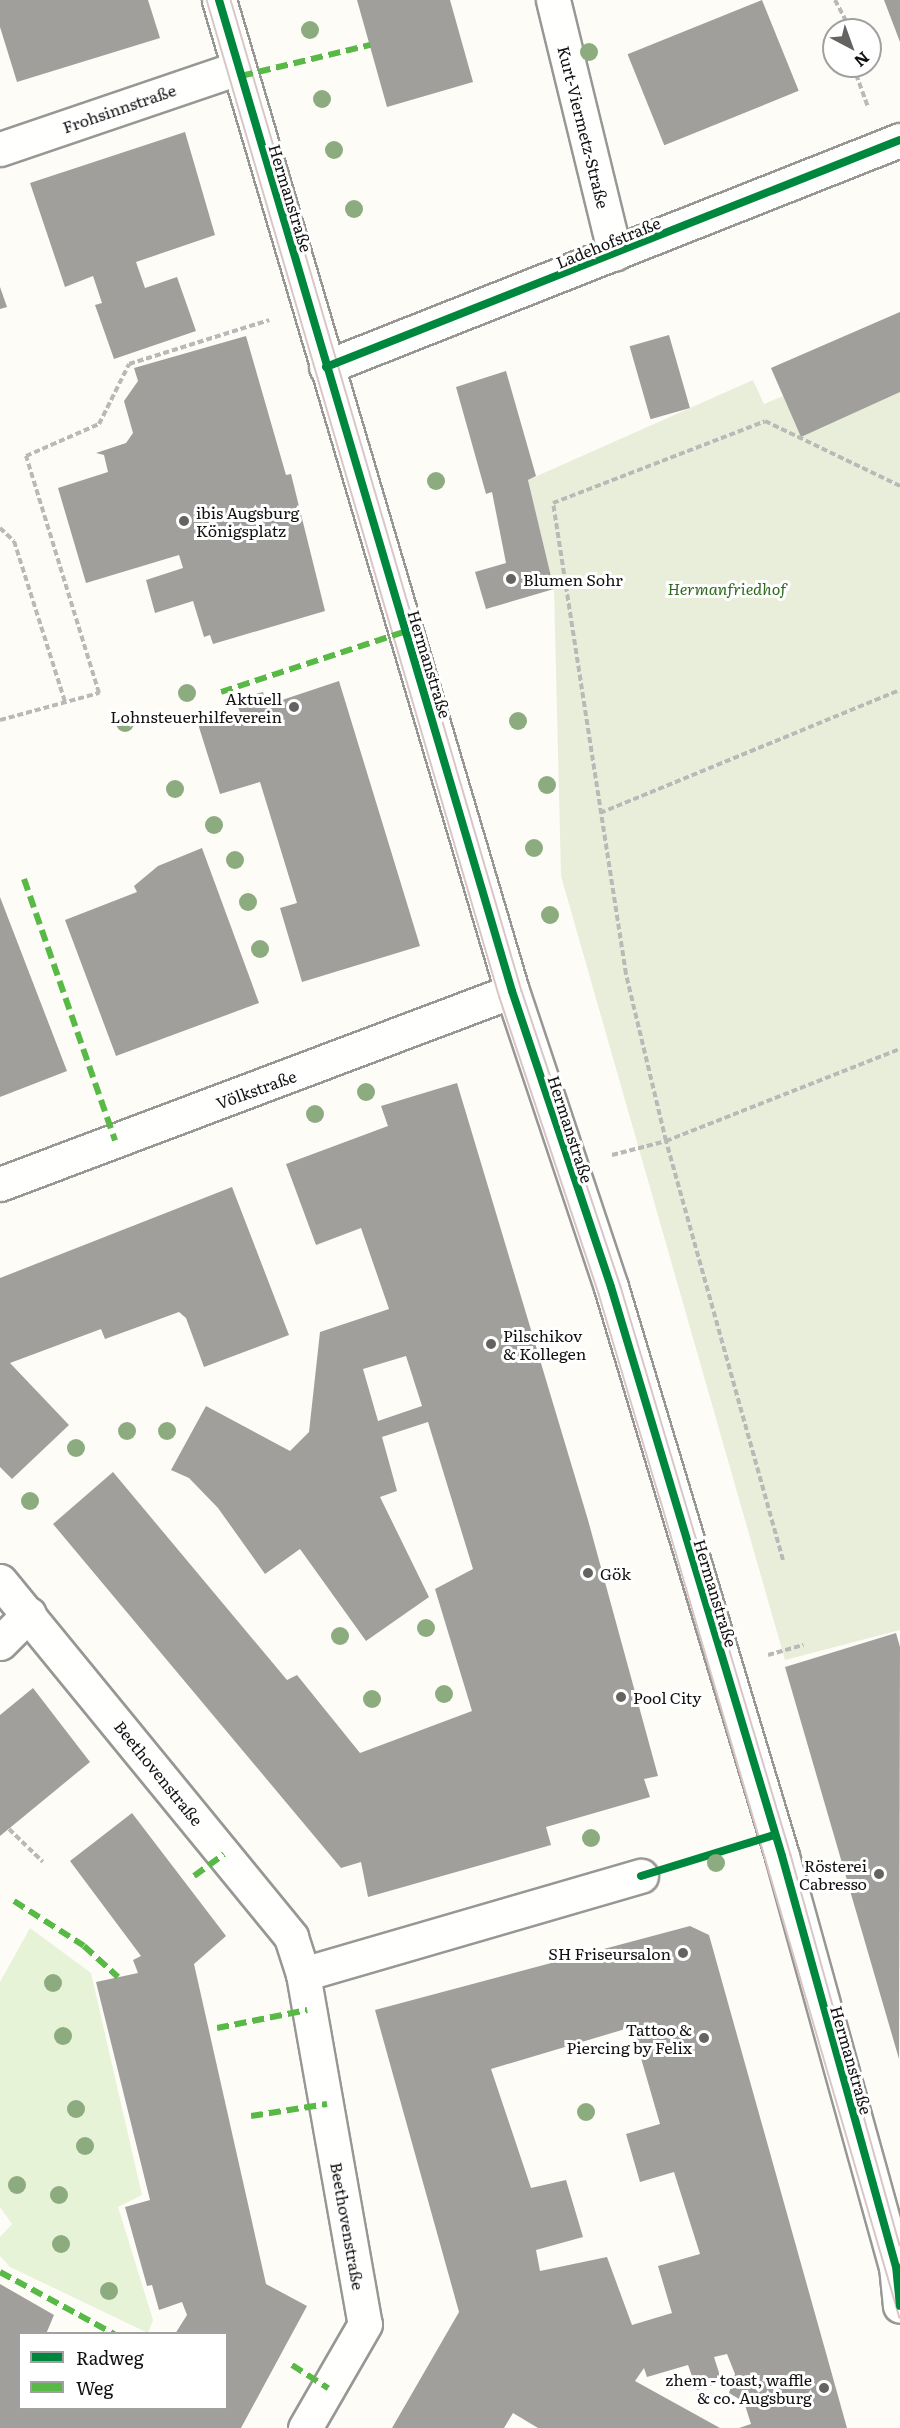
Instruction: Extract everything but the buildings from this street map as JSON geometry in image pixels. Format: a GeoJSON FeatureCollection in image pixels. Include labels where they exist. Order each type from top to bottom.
{"type":"FeatureCollection","features":[{"type":"Feature","properties":{"kind":"street","name":"Hermanstraße"},"geometry":{"type":"LineString","coordinates":[[219,0],[512,991],[567,1165],[611,1287],[782,1856],[899,2273],[900,2306]]}},
{"type":"Feature","properties":{"kind":"street","name":"Kurt-Viermetz-Straße"},"geometry":{"type":"LineString","coordinates":[[553,0],[615,254]]}},
{"type":"Feature","properties":{"kind":"street","name":"Frohsinnstraße"},"geometry":{"type":"LineString","coordinates":[[0,148],[238,68]]}},
{"type":"Feature","properties":{"kind":"street","name":"Ladehofstraße"},"geometry":{"type":"LineString","coordinates":[[326,367],[900,140]]}},
{"type":"Feature","properties":{"kind":"street","name":"Völkstraße"},"geometry":{"type":"LineString","coordinates":[[0,1184],[512,991]]}},
{"type":"Feature","properties":{"kind":"street","name":"Beethovenstraße"},"geometry":{"type":"LineString","coordinates":[[0,1581],[291,1936],[303,1974],[365,2324],[305,2428]]}},
{"type":"Feature","properties":{"kind":"street"},"geometry":{"type":"LineString","coordinates":[[0,1643],[29,1614]]}},
{"type":"Feature","properties":{"kind":"street"},"geometry":{"type":"LineString","coordinates":[[303,1974],[641,1876]]}},
{"type":"Feature","properties":{"kind":"path"},"geometry":{"type":"LineString","coordinates":[[836,0],[845,18]]}},
{"type":"Feature","properties":{"kind":"path"},"geometry":{"type":"LineString","coordinates":[[0,720],[99,693],[26,456],[99,424],[129,364],[309,308]]}},
{"type":"Feature","properties":{"kind":"path"},"geometry":{"type":"LineString","coordinates":[[783,1560],[666,1141],[626,974],[553,503],[765,421],[900,486]]}},
{"type":"Feature","properties":{"kind":"path"},"geometry":{"type":"LineString","coordinates":[[0,528],[14,541],[64,702]]}},
{"type":"Feature","properties":{"kind":"path"},"geometry":{"type":"LineString","coordinates":[[600,813],[900,690]]}},
{"type":"Feature","properties":{"kind":"path"},"geometry":{"type":"LineString","coordinates":[[567,1165],[666,1141],[900,1049]]}},
{"type":"Feature","properties":{"kind":"path"},"geometry":{"type":"LineString","coordinates":[[9,1829],[43,1862]]}},
{"type":"Feature","properties":{"kind":"green space","name":"Hermanfriedhof"},"geometry":{"type":"Polygon","coordinates":[[[900,312],[900,1630],[785,1660],[561,876],[554,589],[528,480],[753,380],[764,404],[783,396],[771,368],[900,312]]]}},
{"type":"Feature","properties":{"kind":"green space"},"geometry":{"type":"Polygon","coordinates":[[[30,1928],[91,1973],[142,2195],[118,2207],[153,2320],[148,2332],[10,2267],[0,2256],[0,2237],[12,2224],[0,2207],[0,1982],[30,1928]]]}},
{"type":"Feature","properties":{"kind":"tram line"},"geometry":{"type":"LineString","coordinates":[[207,0],[500,998],[599,1294],[900,2318]]}},
{"type":"Feature","properties":{"kind":"tram line"},"geometry":{"type":"LineString","coordinates":[[231,0],[522,991],[621,1287],[791,1855],[900,2245]]}},
{"type":"Feature","properties":{"kind":"marked path"},"geometry":{"type":"LineString","coordinates":[[241,76],[370,45]]}},
{"type":"Feature","properties":{"kind":"marked path"},"geometry":{"type":"LineString","coordinates":[[221,692],[406,631]]}},
{"type":"Feature","properties":{"kind":"marked path"},"geometry":{"type":"LineString","coordinates":[[24,879],[115,1141]]}},
{"type":"Feature","properties":{"kind":"marked path"},"geometry":{"type":"LineString","coordinates":[[194,1876],[224,1854]]}},
{"type":"Feature","properties":{"kind":"marked path"},"geometry":{"type":"LineString","coordinates":[[14,1901],[84,1946],[118,1977]]}},
{"type":"Feature","properties":{"kind":"marked path"},"geometry":{"type":"LineString","coordinates":[[217,2028],[307,2010]]}},
{"type":"Feature","properties":{"kind":"marked path"},"geometry":{"type":"LineString","coordinates":[[251,2116],[327,2104]]}},
{"type":"Feature","properties":{"kind":"marked path"},"geometry":{"type":"LineString","coordinates":[[0,2272],[110,2332]]}},
{"type":"Feature","properties":{"kind":"marked path"},"geometry":{"type":"LineString","coordinates":[[292,2365],[328,2388]]}},
{"type":"Feature","properties":{"kind":"cycle path"},"geometry":{"type":"LineString","coordinates":[[219,0],[512,991],[611,1287],[782,1856],[896,2266],[900,2306]]}},
{"type":"Feature","properties":{"kind":"cycle path"},"geometry":{"type":"LineString","coordinates":[[326,367],[900,140]]}},
{"type":"Feature","properties":{"kind":"cycle path"},"geometry":{"type":"LineString","coordinates":[[641,1876],[774,1835]]}},
{"type":"Feature","properties":{"kind":"place","name":"ibis Augsburg Königsplatz"},"geometry":{"type":"Point","coordinates":[184,521]}},
{"type":"Feature","properties":{"kind":"place","name":"Blumen Sohr"},"geometry":{"type":"Point","coordinates":[511,579]}},
{"type":"Feature","properties":{"kind":"place","name":"Aktuell Lohnsteuerhilfeverein"},"geometry":{"type":"Point","coordinates":[294,707]}},
{"type":"Feature","properties":{"kind":"place","name":"Pilschikov & Kollegen"},"geometry":{"type":"Point","coordinates":[491,1344]}},
{"type":"Feature","properties":{"kind":"place","name":"Gök"},"geometry":{"type":"Point","coordinates":[588,1573]}},
{"type":"Feature","properties":{"kind":"place","name":"Pool City"},"geometry":{"type":"Point","coordinates":[621,1697]}},
{"type":"Feature","properties":{"kind":"place","name":"Rösterei Cabresso"},"geometry":{"type":"Point","coordinates":[879,1874]}},
{"type":"Feature","properties":{"kind":"place","name":"SH Friseursalon"},"geometry":{"type":"Point","coordinates":[683,1953]}},
{"type":"Feature","properties":{"kind":"place","name":"Tattoo & Piercing by Felix"},"geometry":{"type":"Point","coordinates":[704,2038]}},
{"type":"Feature","properties":{"kind":"place","name":"zhem - toast, waffle & co. Augsburg"},"geometry":{"type":"Point","coordinates":[824,2388]}}]}
